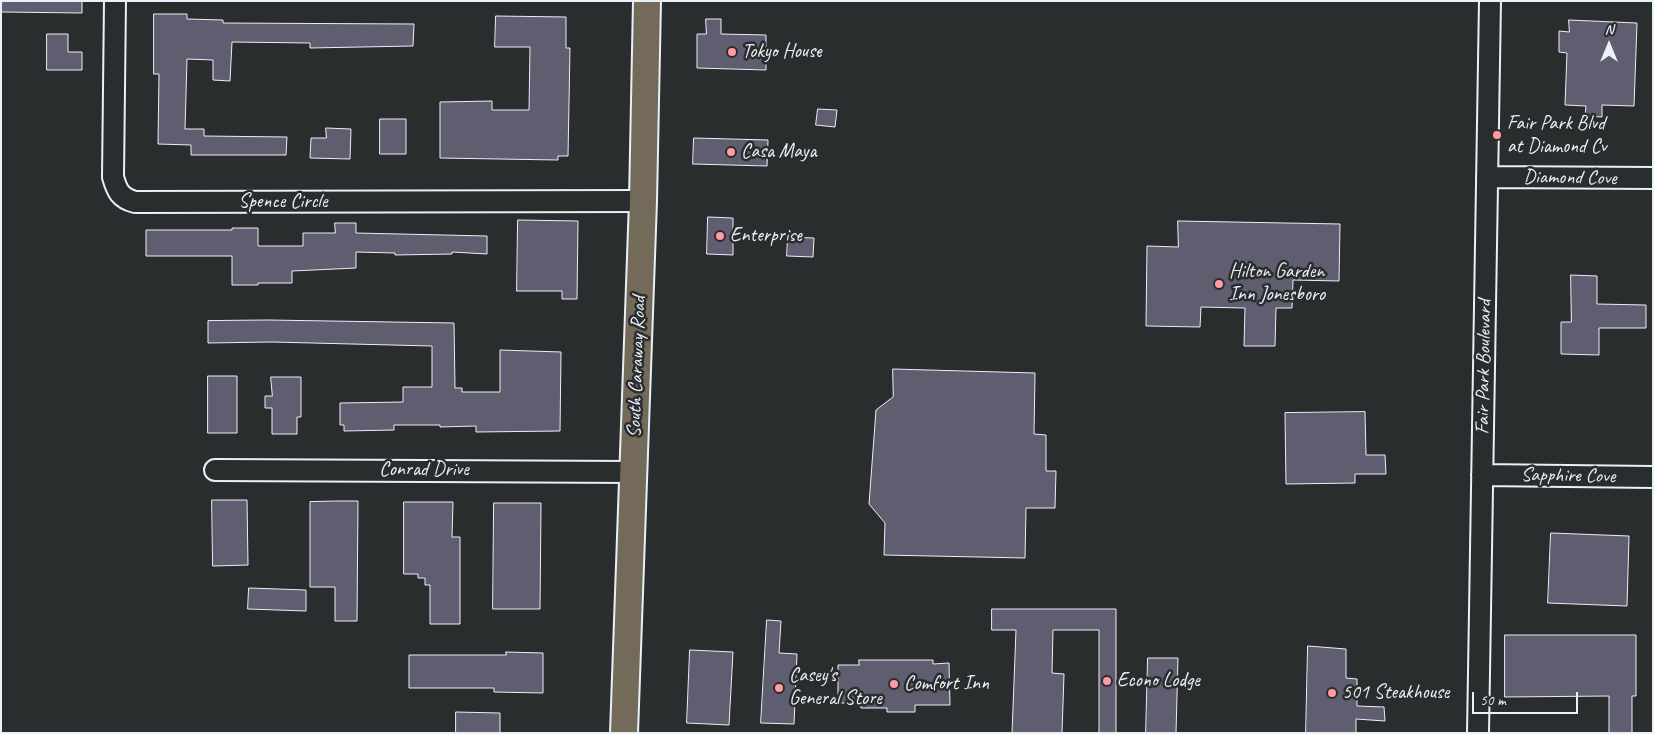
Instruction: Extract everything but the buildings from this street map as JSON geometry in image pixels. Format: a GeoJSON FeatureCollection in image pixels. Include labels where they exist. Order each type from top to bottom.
{"type":"FeatureCollection","features":[{"type":"Feature","properties":{"kind":"main road","name":"South Caraway Road"},"geometry":{"type":"LineString","coordinates":[[624,733],[643,201],[647,1]]}},
{"type":"Feature","properties":{"kind":"street","name":"Spence Circle"},"geometry":{"type":"LineString","coordinates":[[116,1],[113,177],[117,192],[126,200],[135,202],[643,201]]}},
{"type":"Feature","properties":{"kind":"street","name":"Fair Park Boulevard"},"geometry":{"type":"LineString","coordinates":[[1478,733],[1490,1]]}},
{"type":"Feature","properties":{"kind":"street","name":"Diamond Cove"},"geometry":{"type":"LineString","coordinates":[[1487,177],[1653,178]]}},
{"type":"Feature","properties":{"kind":"street","name":"Conrad Drive"},"geometry":{"type":"LineString","coordinates":[[215,470],[634,472]]}},
{"type":"Feature","properties":{"kind":"street","name":"Sapphire Cove"},"geometry":{"type":"LineString","coordinates":[[1482,475],[1653,477]]}},
{"type":"Feature","properties":{"kind":"place","name":"Tokyo House"},"geometry":{"type":"Point","coordinates":[732,52]}},
{"type":"Feature","properties":{"kind":"place","name":"Fair Park Blvd at Diamond Cv"},"geometry":{"type":"Point","coordinates":[1497,135]}},
{"type":"Feature","properties":{"kind":"place","name":"Casa Maya"},"geometry":{"type":"Point","coordinates":[731,152]}},
{"type":"Feature","properties":{"kind":"place","name":"Enterprise"},"geometry":{"type":"Point","coordinates":[720,236]}},
{"type":"Feature","properties":{"kind":"place","name":"Hilton Garden Inn Jonesboro"},"geometry":{"type":"Point","coordinates":[1219,284]}},
{"type":"Feature","properties":{"kind":"place","name":"Econo Lodge"},"geometry":{"type":"Point","coordinates":[1107,681]}},
{"type":"Feature","properties":{"kind":"place","name":"Comfort Inn"},"geometry":{"type":"Point","coordinates":[894,684]}},
{"type":"Feature","properties":{"kind":"place","name":"Casey's General Store"},"geometry":{"type":"Point","coordinates":[779,688]}},
{"type":"Feature","properties":{"kind":"place","name":"501 Steakhouse"},"geometry":{"type":"Point","coordinates":[1332,693]}}]}
